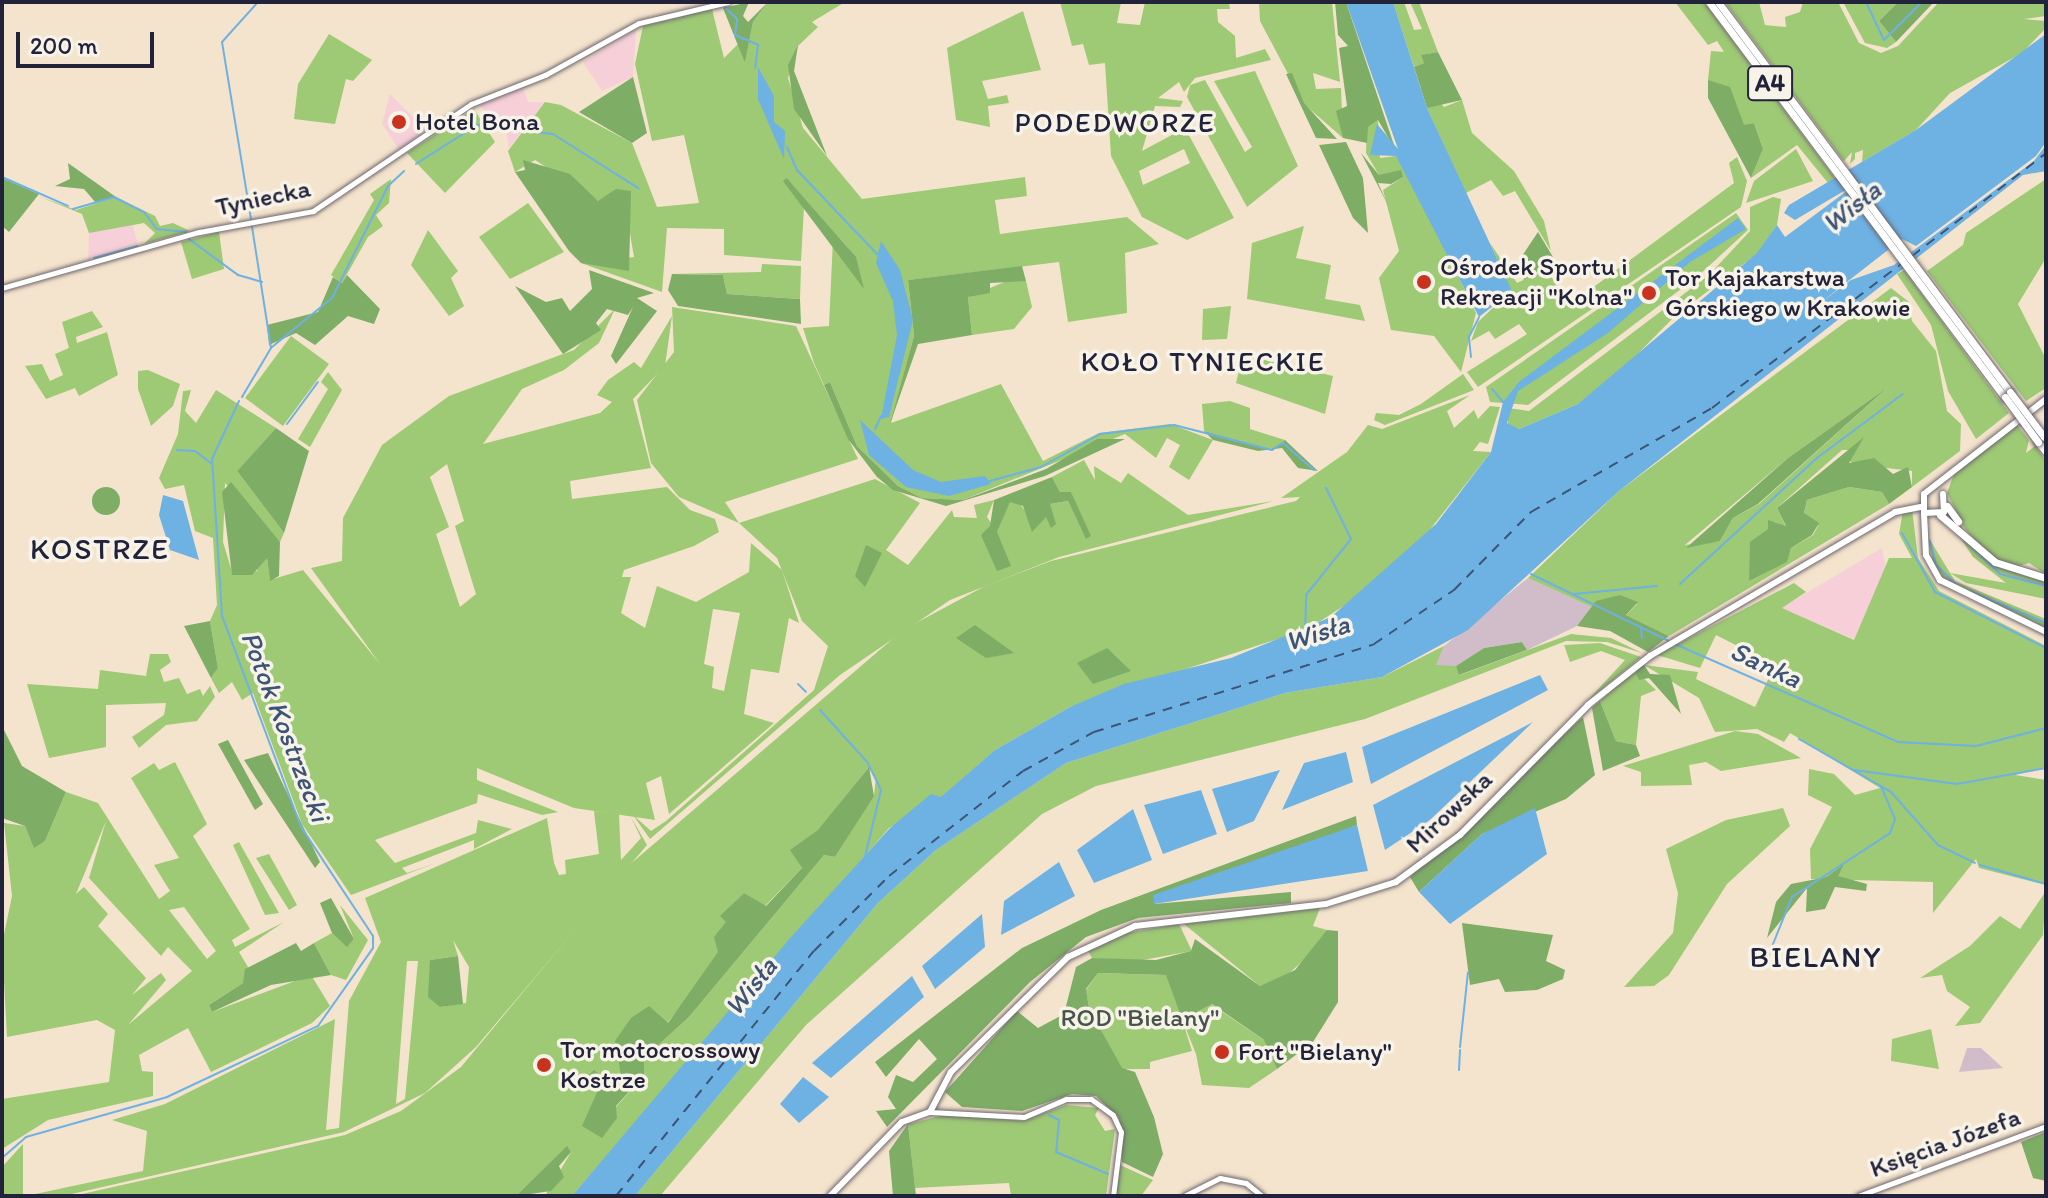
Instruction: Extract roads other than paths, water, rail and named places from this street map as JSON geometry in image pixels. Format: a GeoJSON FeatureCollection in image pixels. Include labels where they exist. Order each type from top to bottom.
{"type":"FeatureCollection","features":[{"type":"Feature","properties":{"kind":"highway","name":"A4"},"geometry":{"type":"LineString","coordinates":[[1709,2],[2043,440],[2046,452]]}},
{"type":"Feature","properties":{"kind":"highway","name":"A4"},"geometry":{"type":"LineString","coordinates":[[1718,2],[1833,162]]}},
{"type":"Feature","properties":{"kind":"highway"},"geometry":{"type":"LineString","coordinates":[[1947,506],[1963,530],[1995,562],[2046,578]]}},
{"type":"Feature","properties":{"kind":"highway"},"geometry":{"type":"LineString","coordinates":[[1937,516],[1963,530]]}},
{"type":"Feature","properties":{"kind":"main road"},"geometry":{"type":"LineString","coordinates":[[2046,399],[1956,467],[1921,499],[1930,566],[1945,584],[2046,632]]}},
{"type":"Feature","properties":{"kind":"main road"},"geometry":{"type":"LineString","coordinates":[[1924,537],[1947,506],[1943,494],[1956,467]]}},
{"type":"Feature","properties":{"kind":"main road"},"geometry":{"type":"LineString","coordinates":[[1933,490],[1943,494]]}},
{"type":"Feature","properties":{"kind":"main road","name":"Mirowska"},"geometry":{"type":"LineString","coordinates":[[930,1112],[951,1072],[1068,957],[1135,926],[1326,904],[1396,882],[1460,835],[1588,705],[1652,654],[1921,499]]}},
{"type":"Feature","properties":{"kind":"main road"},"geometry":{"type":"LineString","coordinates":[[1923,510],[1937,516]]}},
{"type":"Feature","properties":{"kind":"main road","name":"Mirowska"},"geometry":{"type":"LineString","coordinates":[[1897,511],[1923,510]]}},
{"type":"Feature","properties":{"kind":"main road"},"geometry":{"type":"LineString","coordinates":[[830,1196],[902,1122],[930,1112]]}},
{"type":"Feature","properties":{"kind":"street","name":"Tyniecka"},"geometry":{"type":"LineString","coordinates":[[2,288],[332,202],[469,105],[562,66],[632,25],[728,2]]}},
{"type":"Feature","properties":{"kind":"street"},"geometry":{"type":"LineString","coordinates":[[930,1112],[1024,1117],[1066,1099],[1091,1099],[1110,1111],[1121,1132],[1113,1196]]}},
{"type":"Feature","properties":{"kind":"street","name":"Księcia Józefa"},"geometry":{"type":"LineString","coordinates":[[1858,1196],[2046,1126]]}},
{"type":"Feature","properties":{"kind":"street"},"geometry":{"type":"LineString","coordinates":[[1184,1196],[1213,1178],[1246,1183],[1262,1196]]}},
{"type":"Feature","properties":{"kind":"water"},"geometry":{"type":"Polygon","coordinates":[[[1346,2],[1393,2],[1427,108],[1512,291],[1479,317],[1396,156],[1370,155],[1377,124],[1398,149],[1346,2]]]}},
{"type":"Feature","properties":{"kind":"water","name":"Wisła"},"geometry":{"type":"Polygon","coordinates":[[[2046,34],[2046,142],[2036,156],[1916,246],[1902,239],[1820,303],[1851,280],[1894,265],[2034,161],[2046,145],[2046,171],[2023,175],[1619,491],[1468,630],[1382,677],[1285,693],[1066,763],[936,850],[878,903],[635,1196],[572,1196],[792,936],[890,828],[931,794],[941,797],[995,750],[1070,707],[1124,684],[1231,658],[1331,617],[1436,524],[1491,452],[1503,402],[1519,382],[1738,218],[1746,229],[1690,262],[1608,333],[1518,391],[1507,423],[1519,429],[1578,404],[1757,253],[1777,225],[1785,237],[1859,182],[1795,220],[1784,213],[1789,205],[1916,130],[2046,34]]]}},
{"type":"Feature","properties":{"kind":"water"},"geometry":{"type":"Polygon","coordinates":[[[758,67],[774,96],[774,122],[785,131],[784,159],[758,99],[758,67]]]}},
{"type":"Feature","properties":{"kind":"water"},"geometry":{"type":"Polygon","coordinates":[[[881,241],[900,270],[913,320],[889,417],[881,419],[897,335],[893,301],[876,263],[881,241]]]}},
{"type":"Feature","properties":{"kind":"water"},"geometry":{"type":"Polygon","coordinates":[[[860,420],[913,470],[941,482],[985,476],[991,484],[949,496],[906,487],[869,455],[860,420]]]}},
{"type":"Feature","properties":{"kind":"water"},"geometry":{"type":"Polygon","coordinates":[[[163,495],[183,501],[199,560],[170,550],[159,515],[163,495]]]}},
{"type":"Feature","properties":{"kind":"water"},"geometry":{"type":"Polygon","coordinates":[[[1540,675],[1548,690],[1371,784],[1362,747],[1540,675]]]}},
{"type":"Feature","properties":{"kind":"water"},"geometry":{"type":"Polygon","coordinates":[[[1533,722],[1430,820],[1385,850],[1373,805],[1533,722]]]}},
{"type":"Feature","properties":{"kind":"water"},"geometry":{"type":"Polygon","coordinates":[[[1346,752],[1353,782],[1282,810],[1304,763],[1346,752]]]}},
{"type":"Feature","properties":{"kind":"water"},"geometry":{"type":"Polygon","coordinates":[[[1280,770],[1254,821],[1227,832],[1212,789],[1280,770]]]}},
{"type":"Feature","properties":{"kind":"water"},"geometry":{"type":"Polygon","coordinates":[[[1201,790],[1217,834],[1163,854],[1144,805],[1201,790]]]}},
{"type":"Feature","properties":{"kind":"water"},"geometry":{"type":"Polygon","coordinates":[[[1535,808],[1547,854],[1450,924],[1419,892],[1482,834],[1535,808]]]}},
{"type":"Feature","properties":{"kind":"water"},"geometry":{"type":"Polygon","coordinates":[[[1133,809],[1152,860],[1094,883],[1077,850],[1133,809]]]}},
{"type":"Feature","properties":{"kind":"water"},"geometry":{"type":"Polygon","coordinates":[[[1357,825],[1368,871],[1154,904],[1153,895],[1357,825]]]}},
{"type":"Feature","properties":{"kind":"water"},"geometry":{"type":"Polygon","coordinates":[[[1059,862],[1075,896],[1001,935],[1004,901],[1059,862]]]}},
{"type":"Feature","properties":{"kind":"water"},"geometry":{"type":"Polygon","coordinates":[[[982,914],[985,947],[935,989],[922,966],[982,914]]]}},
{"type":"Feature","properties":{"kind":"water"},"geometry":{"type":"Polygon","coordinates":[[[912,976],[924,997],[831,1078],[812,1063],[912,976]]]}},
{"type":"Feature","properties":{"kind":"water"},"geometry":{"type":"Polygon","coordinates":[[[803,1077],[829,1097],[799,1123],[780,1104],[803,1077]]]}},
{"type":"Feature","properties":{"kind":"waterway","name":"Potok Kostrzecki"},"geometry":{"type":"LineString","coordinates":[[251,219],[222,42],[258,2]]}},
{"type":"Feature","properties":{"kind":"waterway"},"geometry":{"type":"LineString","coordinates":[[1866,2],[1884,40],[1922,2]]}},
{"type":"Feature","properties":{"kind":"waterway"},"geometry":{"type":"LineString","coordinates":[[725,7],[737,19],[735,35],[758,45],[755,68]]}},
{"type":"Feature","properties":{"kind":"waterway"},"geometry":{"type":"LineString","coordinates":[[416,164],[477,125],[488,126]]}},
{"type":"Feature","properties":{"kind":"waterway"},"geometry":{"type":"LineString","coordinates":[[494,127],[553,134],[638,188]]}},
{"type":"Feature","properties":{"kind":"waterway"},"geometry":{"type":"LineString","coordinates":[[787,147],[797,170],[877,254]]}},
{"type":"Feature","properties":{"kind":"waterway"},"geometry":{"type":"LineString","coordinates":[[272,347],[332,298],[388,186],[404,171]]}},
{"type":"Feature","properties":{"kind":"waterway"},"geometry":{"type":"LineString","coordinates":[[2,177],[68,206]]}},
{"type":"Feature","properties":{"kind":"waterway"},"geometry":{"type":"LineString","coordinates":[[73,209],[114,197],[144,212],[157,229],[186,232]]}},
{"type":"Feature","properties":{"kind":"waterway","name":"Potok Kostrzecki"},"geometry":{"type":"LineString","coordinates":[[242,397],[271,348],[252,226]]}},
{"type":"Feature","properties":{"kind":"waterway"},"geometry":{"type":"LineString","coordinates":[[189,239],[238,275],[262,282]]}},
{"type":"Feature","properties":{"kind":"waterway"},"geometry":{"type":"LineString","coordinates":[[94,258],[137,246]]}},
{"type":"Feature","properties":{"kind":"waterway"},"geometry":{"type":"LineString","coordinates":[[1471,357],[1469,337],[1479,317]]}},
{"type":"Feature","properties":{"kind":"waterway"},"geometry":{"type":"LineString","coordinates":[[287,424],[318,382]]}},
{"type":"Feature","properties":{"kind":"waterway"},"geometry":{"type":"LineString","coordinates":[[1492,389],[1504,403]]}},
{"type":"Feature","properties":{"kind":"waterway"},"geometry":{"type":"LineString","coordinates":[[1680,584],[1817,458],[1903,394]]}},
{"type":"Feature","properties":{"kind":"waterway","name":"Potok Kostrzecki"},"geometry":{"type":"LineString","coordinates":[[2,1158],[26,1137],[167,1097],[318,1026],[373,948],[373,936],[301,827],[222,616],[212,459],[239,401]]}},
{"type":"Feature","properties":{"kind":"waterway"},"geometry":{"type":"LineString","coordinates":[[875,429],[881,416]]}},
{"type":"Feature","properties":{"kind":"waterway"},"geometry":{"type":"LineString","coordinates":[[990,481],[1041,467],[1100,434],[1174,425],[1272,450],[1283,443],[1314,470]]}},
{"type":"Feature","properties":{"kind":"waterway"},"geometry":{"type":"LineString","coordinates":[[177,450],[195,451],[211,463]]}},
{"type":"Feature","properties":{"kind":"waterway","name":"Wisła"},"geometry":{"type":"LineString","coordinates":[[1305,631],[1306,595],[1351,539],[1326,488]]}},
{"type":"Feature","properties":{"kind":"waterway"},"geometry":{"type":"LineString","coordinates":[[1902,533],[1935,592],[2046,648]]}},
{"type":"Feature","properties":{"kind":"waterway"},"geometry":{"type":"LineString","coordinates":[[1958,534],[2000,574],[2046,586]]}},
{"type":"Feature","properties":{"kind":"waterway"},"geometry":{"type":"LineString","coordinates":[[1930,541],[1936,565],[1957,585]]}},
{"type":"Feature","properties":{"kind":"waterway","name":"Sanka"},"geometry":{"type":"LineString","coordinates":[[1531,574],[1669,641]]}},
{"type":"Feature","properties":{"kind":"waterway"},"geometry":{"type":"LineString","coordinates":[[1574,594],[1657,586]]}},
{"type":"Feature","properties":{"kind":"waterway"},"geometry":{"type":"LineString","coordinates":[[1970,591],[2046,623]]}},
{"type":"Feature","properties":{"kind":"waterway"},"geometry":{"type":"LineString","coordinates":[[1641,628],[1642,638]]}},
{"type":"Feature","properties":{"kind":"waterway","name":"Sanka"},"geometry":{"type":"LineString","coordinates":[[1675,644],[1898,742],[1976,746],[2046,728]]}},
{"type":"Feature","properties":{"kind":"waterway"},"geometry":{"type":"LineString","coordinates":[[798,684],[806,692]]}},
{"type":"Feature","properties":{"kind":"waterway"},"geometry":{"type":"LineString","coordinates":[[820,710],[868,763]]}},
{"type":"Feature","properties":{"kind":"waterway"},"geometry":{"type":"LineString","coordinates":[[1799,739],[1891,792],[1938,845],[1975,863]]}},
{"type":"Feature","properties":{"kind":"waterway"},"geometry":{"type":"LineString","coordinates":[[864,861],[881,790],[869,765]]}},
{"type":"Feature","properties":{"kind":"waterway"},"geometry":{"type":"LineString","coordinates":[[1854,770],[1957,784],[2046,768]]}},
{"type":"Feature","properties":{"kind":"waterway"},"geometry":{"type":"LineString","coordinates":[[1765,964],[1792,897],[1890,833],[1895,819],[1881,786]]}},
{"type":"Feature","properties":{"kind":"waterway"},"geometry":{"type":"LineString","coordinates":[[1980,865],[2046,884]]}},
{"type":"Feature","properties":{"kind":"waterway"},"geometry":{"type":"LineString","coordinates":[[1460,1047],[1468,972]]}},
{"type":"Feature","properties":{"kind":"waterway"},"geometry":{"type":"LineString","coordinates":[[1459,1070],[1460,1050]]}},
{"type":"Feature","properties":{"kind":"waterway"},"geometry":{"type":"LineString","coordinates":[[1049,1115],[1059,1120],[1056,1152],[1108,1174]]}},
{"type":"Feature","properties":{"kind":"place","name":"Hotel Bona"},"geometry":{"type":"Point","coordinates":[399,122]}},
{"type":"Feature","properties":{"kind":"place","name":"Ośrodek Sportu i Rekreacji \"Kolna\""},"geometry":{"type":"Point","coordinates":[1424,282]}},
{"type":"Feature","properties":{"kind":"place","name":"Tor Kajakarstwa Górskiego w Krakowie"},"geometry":{"type":"Point","coordinates":[1649,293]}},
{"type":"Feature","properties":{"kind":"place","name":"Fort \"Bielany\""},"geometry":{"type":"Point","coordinates":[1222,1052]}},
{"type":"Feature","properties":{"kind":"place","name":"Tor motocrossowy Kostrze"},"geometry":{"type":"Point","coordinates":[544,1065]}},
{"type":"Feature","properties":{"kind":"district","name":"PODEDWORZE"},"geometry":{"type":"Point","coordinates":[1115,122]}},
{"type":"Feature","properties":{"kind":"district","name":"KOŁO TYNIECKIE"},"geometry":{"type":"Point","coordinates":[1203,361]}},
{"type":"Feature","properties":{"kind":"district","name":"KOSTRZE"},"geometry":{"type":"Point","coordinates":[100,549]}},
{"type":"Feature","properties":{"kind":"district","name":"BIELANY"},"geometry":{"type":"Point","coordinates":[1816,957]}},
{"type":"Feature","properties":{"kind":"park label","name":"ROD \"Bielany\""},"geometry":{"type":"Point","coordinates":[1140,1018]}}]}
